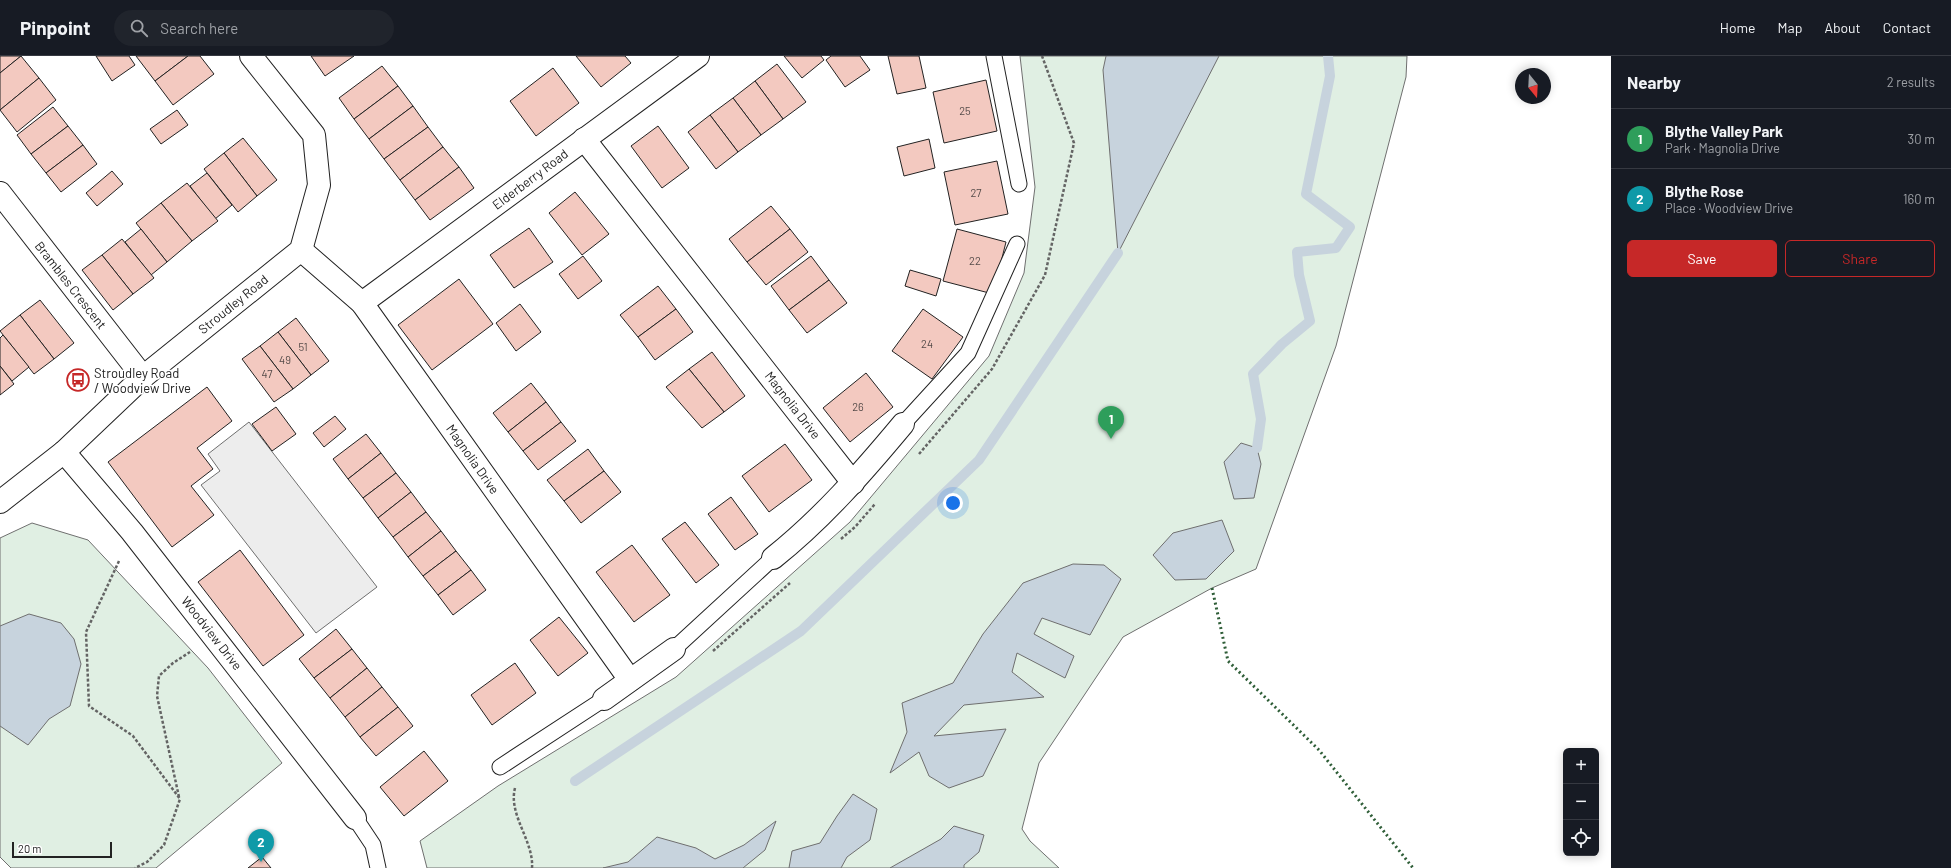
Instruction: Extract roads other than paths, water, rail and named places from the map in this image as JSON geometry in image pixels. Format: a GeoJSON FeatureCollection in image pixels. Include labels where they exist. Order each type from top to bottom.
{"type":"FeatureCollection","features":[{"type":"Feature","properties":{"kind":"street"},"geometry":{"type":"LineString","coordinates":[[251,56],[314,136],[319,185],[301,250]]}},
{"type":"Feature","properties":{"kind":"street","name":"Elderberry Road"},"geometry":{"type":"LineString","coordinates":[[362,303],[691,58]]}},
{"type":"Feature","properties":{"kind":"street","name":"Magnolia Drive"},"geometry":{"type":"LineString","coordinates":[[584,139],[853,483]]}},
{"type":"Feature","properties":{"kind":"street","name":"Brambles Crescent"},"geometry":{"type":"LineString","coordinates":[[0,192],[142,377]]}},
{"type":"Feature","properties":{"kind":"street","name":"Magnolia Drive"},"geometry":{"type":"LineString","coordinates":[[301,250],[362,303],[630,680]]}},
{"type":"Feature","properties":{"kind":"street","name":"Stroudley Road"},"geometry":{"type":"LineString","coordinates":[[0,502],[64,452],[142,377],[301,250]]}},
{"type":"Feature","properties":{"kind":"street"},"geometry":{"type":"LineString","coordinates":[[773,558],[802,535],[853,483],[903,424]]}},
{"type":"Feature","properties":{"kind":"street","name":"Woodview Drive"},"geometry":{"type":"LineString","coordinates":[[64,452],[132,532],[355,818]]}},
{"type":"Feature","properties":{"kind":"street"},"geometry":{"type":"LineString","coordinates":[[604,699],[674,649]]}},
{"type":"Feature","properties":{"kind":"lane"},"geometry":{"type":"LineString","coordinates":[[994,56],[1019,184]]}},
{"type":"Feature","properties":{"kind":"lane"},"geometry":{"type":"LineString","coordinates":[[903,424],[968,354],[1017,244]]}},
{"type":"Feature","properties":{"kind":"lane"},"geometry":{"type":"LineString","coordinates":[[674,649],[773,558]]}},
{"type":"Feature","properties":{"kind":"lane"},"geometry":{"type":"LineString","coordinates":[[500,767],[604,699]]}},
{"type":"Feature","properties":{"kind":"lane"},"geometry":{"type":"LineString","coordinates":[[355,818],[372,846],[378,868]]}},
{"type":"Feature","properties":{"kind":"waterway"},"geometry":{"type":"LineString","coordinates":[[1257,448],[1261,419],[1253,374],[1282,344],[1310,321],[1299,275],[1297,252],[1336,248],[1350,227],[1306,194],[1330,76],[1328,56]]}},
{"type":"Feature","properties":{"kind":"waterway"},"geometry":{"type":"LineString","coordinates":[[575,781],[801,631],[979,460],[1118,253]]}},
{"type":"Feature","properties":{"kind":"place","name":"Stroudley Road / Woodview Drive"},"geometry":{"type":"Point","coordinates":[78,380]}},
{"type":"Feature","properties":{"kind":"place","name":"Blythe Valley Park"},"geometry":{"type":"Point","coordinates":[1111,439]}},
{"type":"Feature","properties":{"kind":"place","name":"Blythe Rose"},"geometry":{"type":"Point","coordinates":[261,862]}}]}
